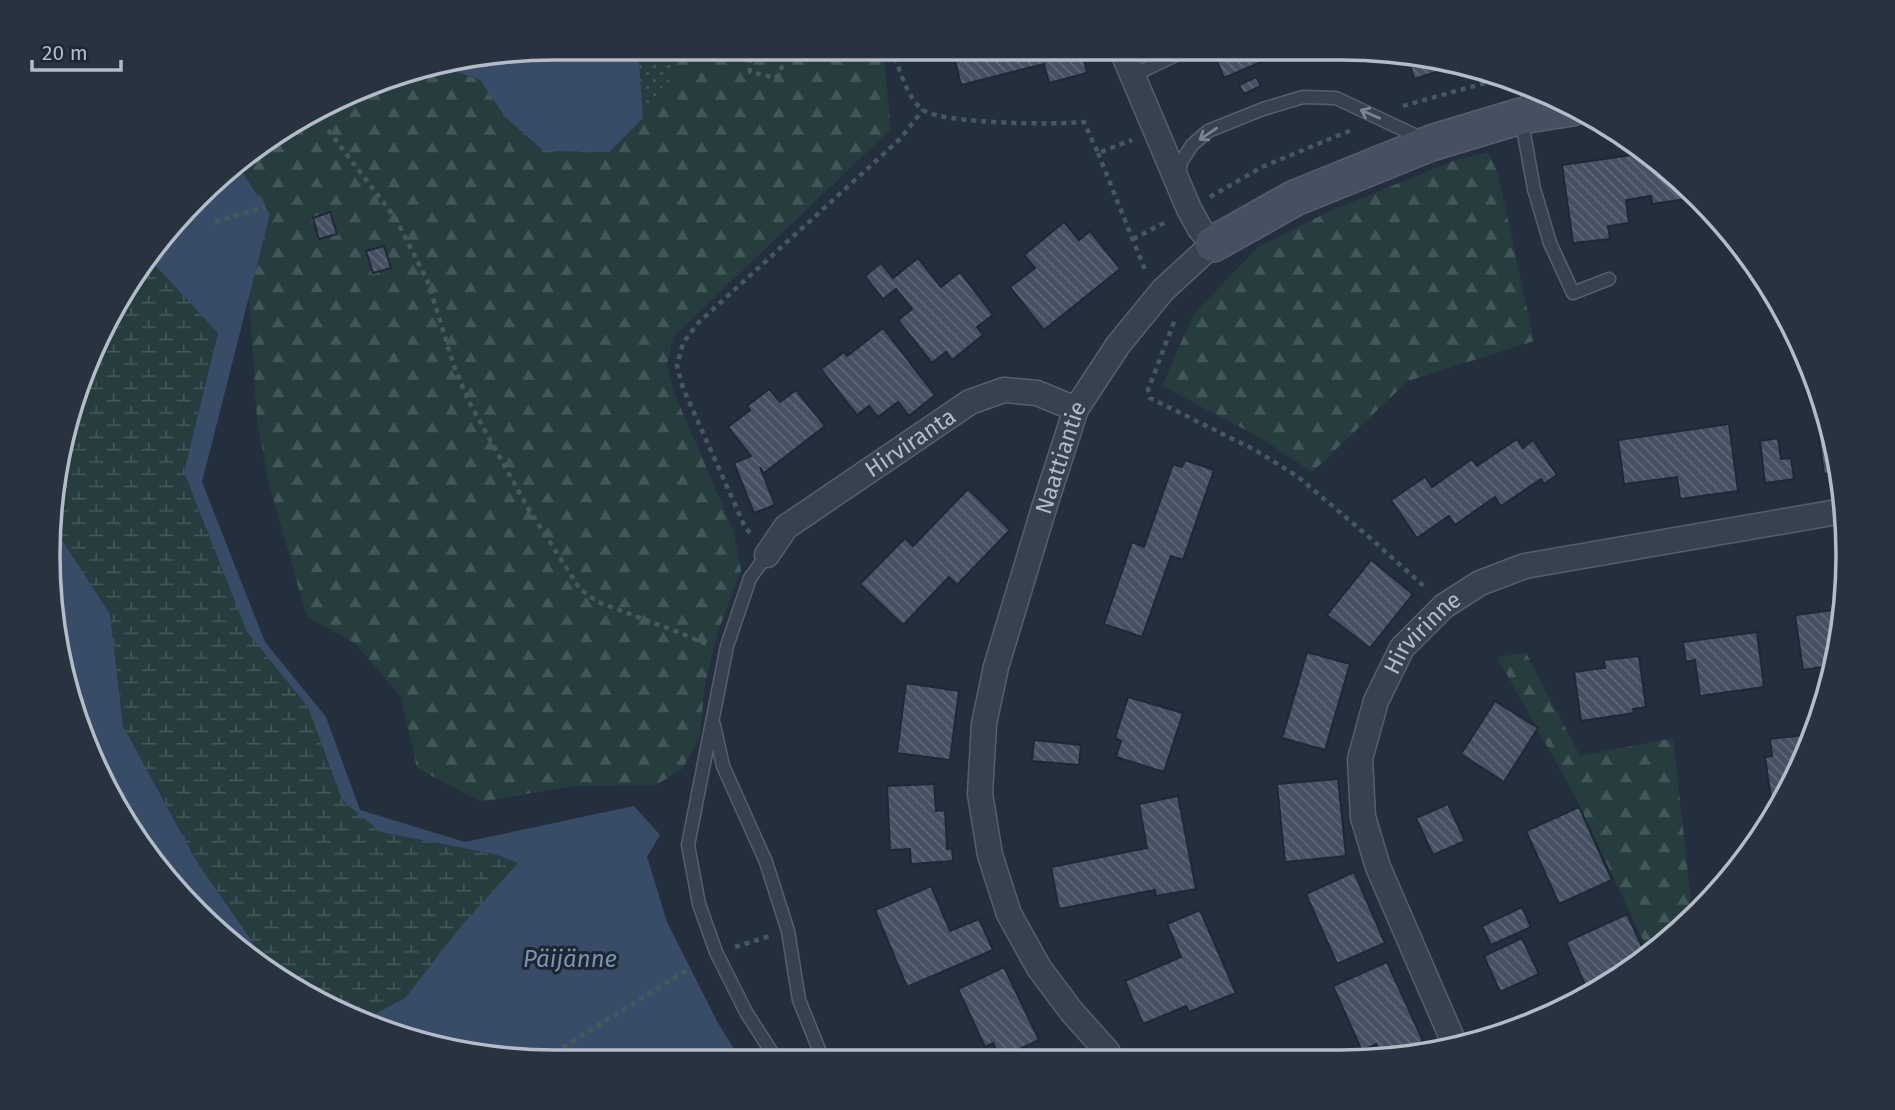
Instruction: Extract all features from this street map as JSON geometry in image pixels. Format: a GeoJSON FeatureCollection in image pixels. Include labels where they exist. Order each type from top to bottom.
{"type":"FeatureCollection","features":[{"type":"Feature","properties":{"kind":"street"},"geometry":{"type":"LineString","coordinates":[[1126,60],[1189,209],[1200,229],[1213,244]]}},
{"type":"Feature","properties":{"kind":"street","name":"Naattiantie"},"geometry":{"type":"LineString","coordinates":[[1106,1050],[1072,1012],[1039,968],[1009,914],[990,855],[980,794],[985,724],[996,667],[1076,409],[1118,345],[1163,290],[1213,244],[1295,198],[1526,106],[1551,107]]}},
{"type":"Feature","properties":{"kind":"street","name":"Hirviranta"},"geometry":{"type":"LineString","coordinates":[[767,555],[786,527],[970,402],[1004,390],[1037,393],[1076,409]]}},
{"type":"Feature","properties":{"kind":"street","name":"Hirvirinne"},"geometry":{"type":"LineString","coordinates":[[1452,1038],[1378,867],[1363,817],[1360,759],[1376,701],[1402,648],[1444,606],[1480,583],[1525,566],[1833,513]]}},
{"type":"Feature","properties":{"kind":"lane"},"geometry":{"type":"LineString","coordinates":[[1132,76],[1165,60]]}},
{"type":"Feature","properties":{"kind":"lane"},"geometry":{"type":"LineString","coordinates":[[1178,183],[1181,162],[1192,145],[1208,131],[1263,109],[1303,97],[1336,98],[1431,143]]}},
{"type":"Feature","properties":{"kind":"lane"},"geometry":{"type":"LineString","coordinates":[[1526,106],[1535,189],[1550,243],[1573,293],[1609,279]]}},
{"type":"Feature","properties":{"kind":"lane"},"geometry":{"type":"LineString","coordinates":[[767,555],[750,578],[726,646],[688,845],[699,904],[716,952],[746,1012],[770,1050]]}},
{"type":"Feature","properties":{"kind":"lane"},"geometry":{"type":"LineString","coordinates":[[713,721],[723,766],[766,862],[788,931],[799,1000],[819,1050]]}},
{"type":"Feature","properties":{"kind":"path"},"geometry":{"type":"LineString","coordinates":[[750,60],[750,72],[776,78],[786,60]]}},
{"type":"Feature","properties":{"kind":"path"},"geometry":{"type":"LineString","coordinates":[[896,60],[907,90],[923,110],[950,118],[1061,124],[1084,122],[1133,239],[1262,167],[1406,105],[1488,82]]}},
{"type":"Feature","properties":{"kind":"path"},"geometry":{"type":"LineString","coordinates":[[767,555],[745,527],[683,388],[677,366],[683,343],[698,323],[900,139],[923,110]]}},
{"type":"Feature","properties":{"kind":"path"},"geometry":{"type":"LineString","coordinates":[[328,130],[396,219],[428,282],[454,366],[468,400],[528,508],[580,589],[598,602],[683,634]]}},
{"type":"Feature","properties":{"kind":"path"},"geometry":{"type":"LineString","coordinates":[[1098,153],[1155,131]]}},
{"type":"Feature","properties":{"kind":"path"},"geometry":{"type":"LineString","coordinates":[[215,222],[265,207]]}},
{"type":"Feature","properties":{"kind":"path"},"geometry":{"type":"LineString","coordinates":[[1175,317],[1148,390],[1150,398],[1255,450],[1297,476],[1444,606]]}},
{"type":"Feature","properties":{"kind":"path"},"geometry":{"type":"LineString","coordinates":[[716,952],[788,931]]}},
{"type":"Feature","properties":{"kind":"path"},"geometry":{"type":"LineString","coordinates":[[559,1050],[690,968]]}},
{"type":"Feature","properties":{"kind":"green space"},"geometry":{"type":"Polygon","coordinates":[[[639,60],[680,60],[643,118],[639,60]]]}},
{"type":"Feature","properties":{"kind":"green space"},"geometry":{"type":"Polygon","coordinates":[[[680,60],[884,60],[891,129],[673,337],[667,366],[675,395],[733,529],[741,571],[717,634],[704,689],[700,738],[682,769],[656,785],[572,786],[481,802],[417,768],[401,697],[355,643],[307,617],[269,484],[257,419],[249,294],[270,214],[241,171],[307,126],[365,97],[452,70],[480,80],[506,118],[643,118],[680,60]]]}},
{"type":"Feature","properties":{"kind":"green space"},"geometry":{"type":"Polygon","coordinates":[[[1488,152],[1498,174],[1534,341],[1408,381],[1312,472],[1259,437],[1162,386],[1193,315],[1258,247],[1328,212],[1453,161],[1488,152]]]}},
{"type":"Feature","properties":{"kind":"green space"},"geometry":{"type":"Polygon","coordinates":[[[154,264],[218,333],[184,472],[247,632],[308,707],[342,800],[380,832],[494,854],[518,863],[462,925],[405,998],[372,1016],[307,984],[260,953],[197,862],[123,726],[110,614],[61,538],[64,490],[76,427],[97,365],[126,307],[154,264]]]}},
{"type":"Feature","properties":{"kind":"green space"},"geometry":{"type":"Polygon","coordinates":[[[1526,653],[1580,756],[1673,738],[1691,904],[1646,945],[1573,792],[1497,657],[1526,653]]]}},
{"type":"Feature","properties":{"kind":"water"},"geometry":{"type":"Polygon","coordinates":[[[639,60],[643,118],[609,152],[544,151],[506,118],[480,80],[452,70],[523,61],[639,60]]]}},
{"type":"Feature","properties":{"kind":"water","name":"Päijänne"},"geometry":{"type":"Polygon","coordinates":[[[241,171],[270,214],[202,482],[265,642],[326,717],[360,810],[465,842],[634,806],[660,835],[647,857],[667,922],[735,1050],[555,1050],[490,1046],[427,1034],[372,1016],[405,998],[462,925],[518,863],[494,854],[380,832],[342,800],[308,707],[247,632],[184,472],[218,333],[154,264],[182,228],[241,171]]]}},
{"type":"Feature","properties":{"kind":"water"},"geometry":{"type":"Polygon","coordinates":[[[61,538],[110,614],[123,726],[197,862],[260,953],[228,928],[182,882],[162,857],[126,803],[97,745],[76,683],[69,652],[61,587],[61,538]]]}},
{"type":"Feature","properties":{"kind":"building"},"geometry":{"type":"Polygon","coordinates":[[[955,60],[1084,60],[1087,73],[1049,83],[1044,64],[961,85],[955,60]]]}},
{"type":"Feature","properties":{"kind":"building"},"geometry":{"type":"Polygon","coordinates":[[[1217,60],[1265,60],[1224,78],[1217,60]]]}},
{"type":"Feature","properties":{"kind":"building"},"geometry":{"type":"Polygon","coordinates":[[[1410,65],[1442,70],[1414,79],[1410,65]]]}},
{"type":"Feature","properties":{"kind":"building"},"geometry":{"type":"Polygon","coordinates":[[[1256,77],[1261,86],[1244,94],[1239,85],[1256,77]]]}},
{"type":"Feature","properties":{"kind":"building"},"geometry":{"type":"Polygon","coordinates":[[[1632,155],[1684,199],[1652,204],[1651,196],[1626,200],[1629,223],[1608,226],[1610,239],[1573,243],[1562,165],[1632,155]]]}},
{"type":"Feature","properties":{"kind":"building"},"geometry":{"type":"Polygon","coordinates":[[[330,212],[337,234],[319,239],[313,218],[330,212]]]}},
{"type":"Feature","properties":{"kind":"building"},"geometry":{"type":"Polygon","coordinates":[[[1064,222],[1079,240],[1090,231],[1120,269],[1044,330],[1010,287],[1035,268],[1024,255],[1064,222]]]}},
{"type":"Feature","properties":{"kind":"building"},"geometry":{"type":"Polygon","coordinates":[[[384,246],[391,268],[373,273],[366,251],[384,246]]]}},
{"type":"Feature","properties":{"kind":"building"},"geometry":{"type":"Polygon","coordinates":[[[918,258],[941,287],[960,272],[993,315],[977,327],[983,335],[952,360],[946,352],[932,363],[898,320],[912,309],[896,289],[883,299],[865,276],[881,263],[893,278],[918,258]]]}},
{"type":"Feature","properties":{"kind":"building"},"geometry":{"type":"Polygon","coordinates":[[[883,328],[935,395],[909,416],[898,402],[878,417],[869,406],[857,415],[821,369],[844,352],[847,356],[883,328]]]}},
{"type":"Feature","properties":{"kind":"building"},"geometry":{"type":"Polygon","coordinates":[[[769,389],[780,402],[796,390],[825,426],[764,473],[760,467],[775,505],[754,513],[734,463],[751,456],[728,427],[750,410],[747,406],[769,389]]]}},
{"type":"Feature","properties":{"kind":"building"},"geometry":{"type":"Polygon","coordinates":[[[1729,424],[1738,491],[1680,499],[1677,477],[1624,484],[1618,440],[1729,424]]]}},
{"type":"Feature","properties":{"kind":"building"},"geometry":{"type":"Polygon","coordinates":[[[1820,430],[1828,473],[1824,474],[1820,430]]]}},
{"type":"Feature","properties":{"kind":"building"},"geometry":{"type":"Polygon","coordinates":[[[1778,438],[1781,459],[1791,458],[1794,479],[1765,483],[1760,441],[1778,438]]]}},
{"type":"Feature","properties":{"kind":"building"},"geometry":{"type":"Polygon","coordinates":[[[1517,439],[1523,448],[1533,440],[1557,475],[1544,484],[1541,479],[1501,506],[1495,497],[1455,525],[1449,516],[1417,538],[1391,500],[1425,477],[1432,487],[1472,459],[1477,466],[1517,439]]]}},
{"type":"Feature","properties":{"kind":"building"},"geometry":{"type":"Polygon","coordinates":[[[1185,460],[1214,470],[1183,560],[1171,556],[1142,637],[1104,624],[1132,542],[1144,547],[1173,464],[1182,467],[1185,460]]]}},
{"type":"Feature","properties":{"kind":"building"},"geometry":{"type":"Polygon","coordinates":[[[968,489],[1010,530],[957,585],[949,577],[903,625],[860,584],[905,538],[913,546],[968,489]]]}},
{"type":"Feature","properties":{"kind":"building"},"geometry":{"type":"Polygon","coordinates":[[[1371,560],[1413,594],[1370,648],[1327,615],[1371,560]]]}},
{"type":"Feature","properties":{"kind":"building"},"geometry":{"type":"Polygon","coordinates":[[[1832,610],[1823,667],[1803,670],[1795,615],[1832,610]]]}},
{"type":"Feature","properties":{"kind":"building"},"geometry":{"type":"Polygon","coordinates":[[[1757,632],[1764,687],[1700,696],[1695,660],[1686,662],[1683,642],[1757,632]]]}},
{"type":"Feature","properties":{"kind":"building"},"geometry":{"type":"Polygon","coordinates":[[[1307,652],[1350,664],[1325,750],[1282,738],[1307,652]]]}},
{"type":"Feature","properties":{"kind":"building"},"geometry":{"type":"Polygon","coordinates":[[[1639,656],[1646,707],[1633,709],[1634,713],[1581,721],[1574,672],[1605,668],[1604,660],[1639,656]]]}},
{"type":"Feature","properties":{"kind":"building"},"geometry":{"type":"Polygon","coordinates":[[[906,683],[959,691],[950,760],[897,753],[906,683]]]}},
{"type":"Feature","properties":{"kind":"building"},"geometry":{"type":"Polygon","coordinates":[[[1128,697],[1183,713],[1164,772],[1116,757],[1121,741],[1115,738],[1128,697]]]}},
{"type":"Feature","properties":{"kind":"building"},"geometry":{"type":"Polygon","coordinates":[[[1495,701],[1538,728],[1504,782],[1461,754],[1495,701]]]}},
{"type":"Feature","properties":{"kind":"building"},"geometry":{"type":"Polygon","coordinates":[[[1801,735],[1771,799],[1765,757],[1772,756],[1770,739],[1801,735]]]}},
{"type":"Feature","properties":{"kind":"building"},"geometry":{"type":"Polygon","coordinates":[[[1034,740],[1081,745],[1079,765],[1032,761],[1034,740]]]}},
{"type":"Feature","properties":{"kind":"building"},"geometry":{"type":"Polygon","coordinates":[[[1338,779],[1346,856],[1285,862],[1277,784],[1338,779]]]}},
{"type":"Feature","properties":{"kind":"building"},"geometry":{"type":"Polygon","coordinates":[[[934,784],[936,811],[945,810],[947,849],[952,848],[953,861],[911,864],[910,849],[890,850],[887,786],[934,784]]]}},
{"type":"Feature","properties":{"kind":"building"},"geometry":{"type":"Polygon","coordinates":[[[1178,796],[1196,889],[1156,896],[1155,890],[1059,909],[1051,867],[1147,848],[1139,804],[1178,796]]]}},
{"type":"Feature","properties":{"kind":"building"},"geometry":{"type":"Polygon","coordinates":[[[1448,804],[1465,841],[1433,855],[1416,818],[1448,804]]]}},
{"type":"Feature","properties":{"kind":"building"},"geometry":{"type":"Polygon","coordinates":[[[1579,807],[1612,880],[1559,904],[1526,831],[1579,807]]]}},
{"type":"Feature","properties":{"kind":"building"},"geometry":{"type":"Polygon","coordinates":[[[1354,872],[1385,943],[1337,964],[1306,894],[1354,872]]]}},
{"type":"Feature","properties":{"kind":"building"},"geometry":{"type":"Polygon","coordinates":[[[931,886],[950,931],[979,919],[993,950],[907,987],[875,910],[931,886]]]}},
{"type":"Feature","properties":{"kind":"building"},"geometry":{"type":"Polygon","coordinates":[[[1522,907],[1531,927],[1491,945],[1482,926],[1522,907]]]}},
{"type":"Feature","properties":{"kind":"building"},"geometry":{"type":"Polygon","coordinates":[[[1200,910],[1236,993],[1189,1012],[1186,1006],[1143,1024],[1125,981],[1181,957],[1167,924],[1200,910]]]}},
{"type":"Feature","properties":{"kind":"building"},"geometry":{"type":"Polygon","coordinates":[[[1627,914],[1643,948],[1585,985],[1566,942],[1627,914]]]}},
{"type":"Feature","properties":{"kind":"building"},"geometry":{"type":"Polygon","coordinates":[[[1522,938],[1539,974],[1500,992],[1484,956],[1522,938]]]}},
{"type":"Feature","properties":{"kind":"building"},"geometry":{"type":"Polygon","coordinates":[[[1387,962],[1423,1041],[1378,1048],[1376,1044],[1361,1049],[1333,986],[1387,962]]]}},
{"type":"Feature","properties":{"kind":"building"},"geometry":{"type":"Polygon","coordinates":[[[1004,967],[1039,1040],[1017,1050],[996,1050],[993,1043],[985,1047],[958,989],[1004,967]]]}}]}
